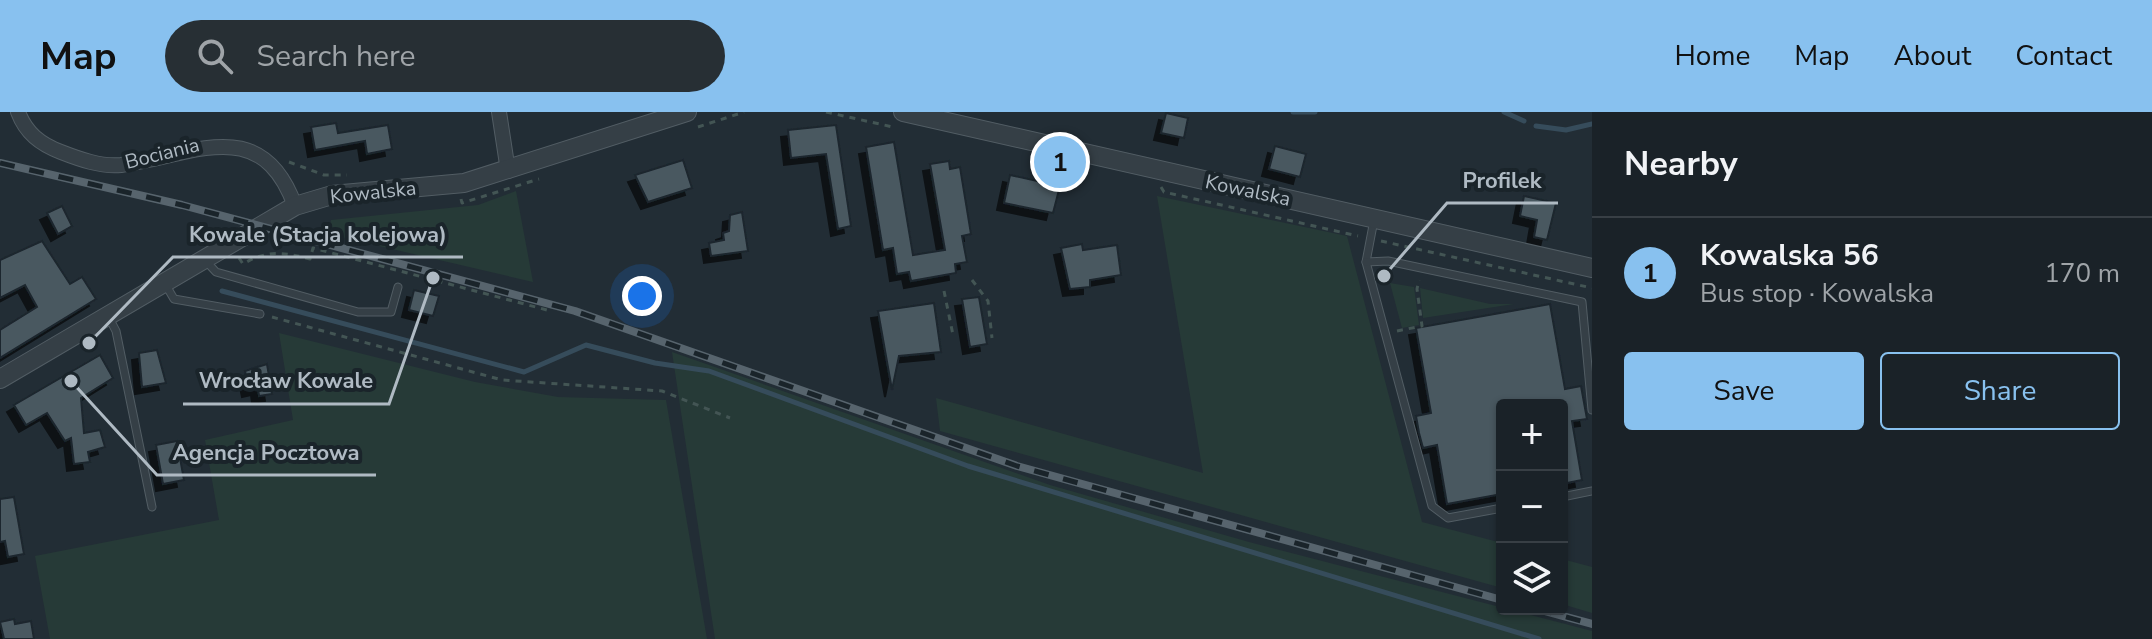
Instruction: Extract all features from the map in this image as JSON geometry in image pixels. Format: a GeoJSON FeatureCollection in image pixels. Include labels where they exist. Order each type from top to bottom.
{"type":"FeatureCollection","features":[{"type":"Feature","properties":{"kind":"street","name":"Bociania"},"geometry":{"type":"LineString","coordinates":[[18,112],[26,128],[41,143],[81,160],[118,165],[210,142],[231,142],[258,151],[274,169],[295,206]]}},
{"type":"Feature","properties":{"kind":"street"},"geometry":{"type":"LineString","coordinates":[[499,112],[508,171]]}},
{"type":"Feature","properties":{"kind":"street","name":"Kowalska"},"geometry":{"type":"LineString","coordinates":[[0,379],[163,280],[295,206],[332,195],[454,185],[508,171],[687,112]]}},
{"type":"Feature","properties":{"kind":"street","name":"Kowalska"},"geometry":{"type":"LineString","coordinates":[[903,112],[1592,268]]}},
{"type":"Feature","properties":{"kind":"lane"},"geometry":{"type":"LineString","coordinates":[[1374,217],[1366,262],[1432,506],[1448,518],[1496,509]]}},
{"type":"Feature","properties":{"kind":"lane"},"geometry":{"type":"LineString","coordinates":[[203,257],[216,272],[358,312],[391,312],[398,287]]}},
{"type":"Feature","properties":{"kind":"lane"},"geometry":{"type":"LineString","coordinates":[[1366,262],[1388,261],[1582,302],[1592,410]]}},
{"type":"Feature","properties":{"kind":"lane"},"geometry":{"type":"LineString","coordinates":[[163,280],[174,299],[260,314]]}},
{"type":"Feature","properties":{"kind":"lane"},"geometry":{"type":"LineString","coordinates":[[107,314],[116,331],[152,507]]}},
{"type":"Feature","properties":{"kind":"lane"},"geometry":{"type":"LineString","coordinates":[[1568,496],[1592,491]]}},
{"type":"Feature","properties":{"kind":"path"},"geometry":{"type":"LineString","coordinates":[[274,169],[284,159],[324,175],[350,174]]}},
{"type":"Feature","properties":{"kind":"path"},"geometry":{"type":"LineString","coordinates":[[233,251],[243,264],[265,253],[287,253],[310,259],[313,248],[547,310]]}},
{"type":"Feature","properties":{"kind":"path"},"geometry":{"type":"LineString","coordinates":[[1385,333],[1422,326],[1417,289],[1422,269]]}},
{"type":"Feature","properties":{"kind":"path"},"geometry":{"type":"LineString","coordinates":[[972,280],[988,301],[992,338]]}},
{"type":"Feature","properties":{"kind":"path"},"geometry":{"type":"LineString","coordinates":[[944,291],[953,335]]}},
{"type":"Feature","properties":{"kind":"path"},"geometry":{"type":"LineString","coordinates":[[260,314],[502,380],[662,391],[730,418]]}},
{"type":"Feature","properties":{"kind":"green space"},"geometry":{"type":"Polygon","coordinates":[[[516,191],[533,282],[328,234],[331,220],[478,205],[516,191]]]}},
{"type":"Feature","properties":{"kind":"green space"},"geometry":{"type":"Polygon","coordinates":[[[1157,196],[1347,236],[1422,522],[1496,541],[1496,586],[940,431],[936,398],[1203,473],[1157,196]]]}},
{"type":"Feature","properties":{"kind":"green space"},"geometry":{"type":"Polygon","coordinates":[[[1390,283],[1414,287],[1419,325],[1402,328],[1390,283]]]}},
{"type":"Feature","properties":{"kind":"green space"},"geometry":{"type":"Polygon","coordinates":[[[1420,288],[1490,304],[1514,304],[1423,318],[1420,288]]]}},
{"type":"Feature","properties":{"kind":"green space"},"geometry":{"type":"Polygon","coordinates":[[[279,333],[475,382],[558,397],[666,400],[707,639],[50,639],[35,556],[219,520],[205,440],[293,420],[279,333]]]}},
{"type":"Feature","properties":{"kind":"green space"},"geometry":{"type":"Polygon","coordinates":[[[672,352],[1050,485],[1249,542],[1496,606],[1496,615],[1530,615],[1592,631],[1592,639],[715,639],[672,352]]]}},
{"type":"Feature","properties":{"kind":"green space"},"geometry":{"type":"Polygon","coordinates":[[[1568,561],[1592,567],[1592,613],[1568,606],[1568,561]]]}},
{"type":"Feature","properties":{"kind":"building"},"geometry":{"type":"Polygon","coordinates":[[[1166,113],[1188,118],[1184,138],[1161,133],[1166,113]]]}},
{"type":"Feature","properties":{"kind":"building"},"geometry":{"type":"Polygon","coordinates":[[[336,123],[338,133],[388,125],[392,149],[367,154],[365,141],[315,150],[311,127],[336,123]]]}},
{"type":"Feature","properties":{"kind":"building"},"geometry":{"type":"Polygon","coordinates":[[[836,125],[851,226],[838,229],[826,154],[791,158],[788,130],[836,125]]]}},
{"type":"Feature","properties":{"kind":"building"},"geometry":{"type":"Polygon","coordinates":[[[894,142],[913,255],[945,250],[930,164],[949,161],[950,169],[960,167],[971,234],[962,236],[967,262],[955,264],[956,273],[911,281],[909,272],[897,274],[893,248],[883,250],[866,147],[894,142]]]}},
{"type":"Feature","properties":{"kind":"building"},"geometry":{"type":"Polygon","coordinates":[[[1275,146],[1306,154],[1300,177],[1269,169],[1275,146]]]}},
{"type":"Feature","properties":{"kind":"building"},"geometry":{"type":"Polygon","coordinates":[[[683,160],[692,188],[648,202],[635,175],[683,160]]]}},
{"type":"Feature","properties":{"kind":"building"},"geometry":{"type":"Polygon","coordinates":[[[1010,175],[1060,186],[1053,213],[1004,203],[1010,175]]]}},
{"type":"Feature","properties":{"kind":"building"},"geometry":{"type":"Polygon","coordinates":[[[1524,196],[1556,203],[1547,240],[1534,237],[1537,220],[1520,216],[1524,196]]]}},
{"type":"Feature","properties":{"kind":"building"},"geometry":{"type":"Polygon","coordinates":[[[62,206],[72,226],[58,234],[47,213],[62,206]]]}},
{"type":"Feature","properties":{"kind":"building"},"geometry":{"type":"Polygon","coordinates":[[[742,212],[748,251],[711,256],[709,243],[724,240],[723,233],[729,231],[730,215],[742,212]]]}},
{"type":"Feature","properties":{"kind":"building"},"geometry":{"type":"Polygon","coordinates":[[[42,241],[70,284],[82,277],[96,299],[0,358],[0,330],[37,307],[25,285],[0,298],[0,260],[42,241]]]}},
{"type":"Feature","properties":{"kind":"building"},"geometry":{"type":"Polygon","coordinates":[[[1082,244],[1083,250],[1117,245],[1121,275],[1090,280],[1090,287],[1070,289],[1061,248],[1082,244]]]}},
{"type":"Feature","properties":{"kind":"building"},"geometry":{"type":"Polygon","coordinates":[[[414,290],[439,296],[433,316],[409,310],[414,290]]]}},
{"type":"Feature","properties":{"kind":"building"},"geometry":{"type":"Polygon","coordinates":[[[979,297],[987,344],[970,347],[962,299],[979,297]]]}},
{"type":"Feature","properties":{"kind":"building"},"geometry":{"type":"Polygon","coordinates":[[[934,303],[941,352],[899,356],[892,390],[878,311],[934,303]]]}},
{"type":"Feature","properties":{"kind":"building"},"geometry":{"type":"Polygon","coordinates":[[[1550,304],[1565,389],[1581,386],[1587,419],[1572,421],[1582,480],[1568,483],[1568,399],[1496,399],[1496,495],[1447,504],[1437,445],[1423,448],[1416,416],[1431,413],[1416,328],[1550,304]]]}},
{"type":"Feature","properties":{"kind":"building"},"geometry":{"type":"Polygon","coordinates":[[[157,350],[166,383],[142,387],[139,353],[157,350]]]}},
{"type":"Feature","properties":{"kind":"building"},"geometry":{"type":"Polygon","coordinates":[[[100,355],[113,378],[81,398],[84,433],[100,430],[105,447],[88,452],[90,462],[74,464],[71,438],[65,441],[47,413],[26,425],[14,405],[100,355]]]}},
{"type":"Feature","properties":{"kind":"building"},"geometry":{"type":"Polygon","coordinates":[[[267,364],[272,394],[259,396],[258,388],[249,390],[245,371],[267,364]]]}},
{"type":"Feature","properties":{"kind":"building"},"geometry":{"type":"Polygon","coordinates":[[[177,441],[184,480],[163,484],[156,445],[177,441]]]}},
{"type":"Feature","properties":{"kind":"building"},"geometry":{"type":"Polygon","coordinates":[[[14,497],[24,554],[8,557],[5,541],[0,542],[0,499],[14,497]]]}},
{"type":"Feature","properties":{"kind":"building"},"geometry":{"type":"Polygon","coordinates":[[[14,619],[15,624],[31,621],[34,639],[4,639],[0,622],[14,619]]]}},
{"type":"Feature","properties":{"kind":"waterway"},"geometry":{"type":"LineString","coordinates":[[1293,112],[1315,112]]}},
{"type":"Feature","properties":{"kind":"waterway"},"geometry":{"type":"LineString","coordinates":[[1504,112],[1524,121]]}},
{"type":"Feature","properties":{"kind":"waterway"},"geometry":{"type":"LineString","coordinates":[[1536,126],[1566,130],[1592,124]]}},
{"type":"Feature","properties":{"kind":"waterway"},"geometry":{"type":"LineString","coordinates":[[222,291],[524,372],[586,345],[655,363],[709,371],[968,466],[1539,639]]}},
{"type":"Feature","properties":{"kind":"railway"},"geometry":{"type":"LineString","coordinates":[[0,163],[182,205],[575,311],[1017,466],[1496,598]]}},
{"type":"Feature","properties":{"kind":"railway"},"geometry":{"type":"LineString","coordinates":[[1559,615],[1592,624]]}},
{"type":"Feature","properties":{"kind":"place","name":"Kowalska 56"},"geometry":{"type":"Point","coordinates":[1060,162]}},
{"type":"Feature","properties":{"kind":"place","name":"Profilek"},"geometry":{"type":"Point","coordinates":[1384,276]}},
{"type":"Feature","properties":{"kind":"place","name":"Wrocław Kowale"},"geometry":{"type":"Point","coordinates":[433,278]}},
{"type":"Feature","properties":{"kind":"place","name":"Kowale (Stacja kolejowa)"},"geometry":{"type":"Point","coordinates":[89,343]}},
{"type":"Feature","properties":{"kind":"place","name":"Agencja Pocztowa"},"geometry":{"type":"Point","coordinates":[71,381]}}]}
